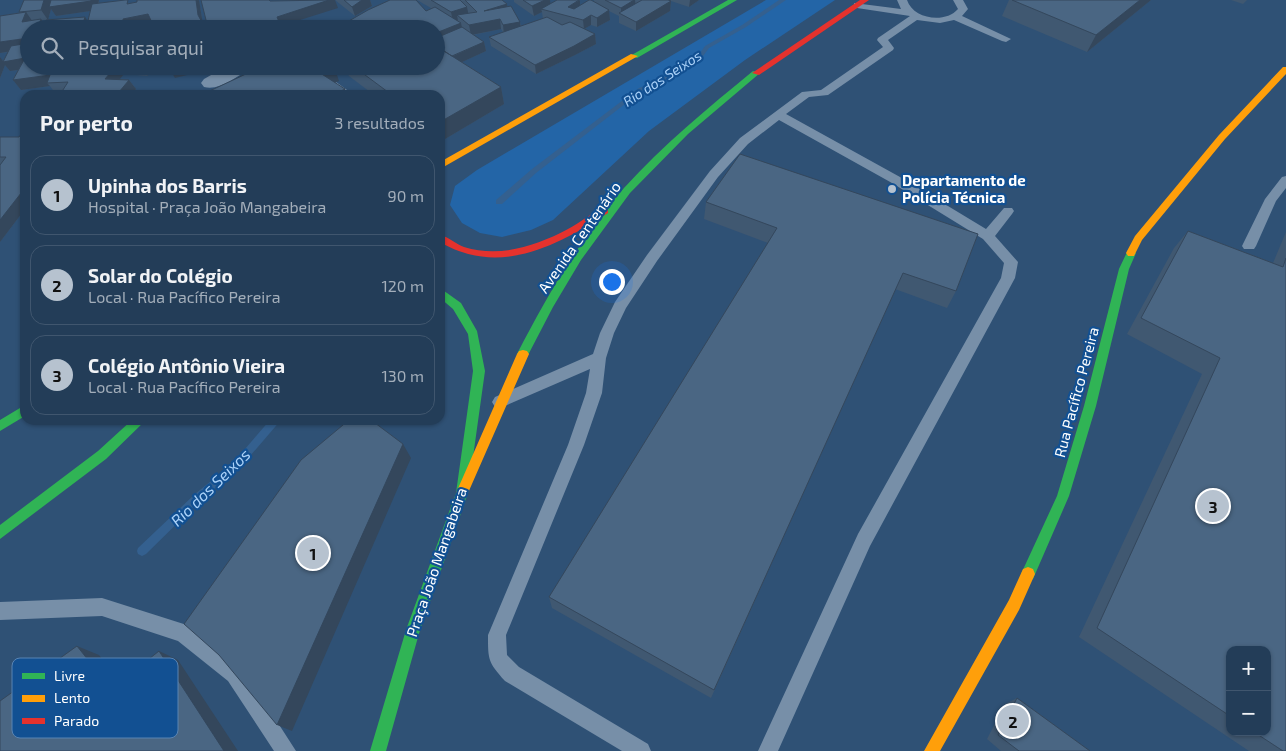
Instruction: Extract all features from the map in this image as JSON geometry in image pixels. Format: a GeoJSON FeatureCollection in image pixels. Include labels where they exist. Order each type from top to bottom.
{"type":"FeatureCollection","features":[{"type":"Feature","properties":{"kind":"main road"},"geometry":{"type":"LineString","coordinates":[[445,163],[733,0]]}},
{"type":"Feature","properties":{"kind":"main road","name":"Avenida Centenário"},"geometry":{"type":"LineString","coordinates":[[462,493],[500,402],[530,340],[565,278],[618,202],[694,124],[746,80],[801,41],[861,3]]}},
{"type":"Feature","properties":{"kind":"main road","name":"Rua Pacífico Pereira"},"geometry":{"type":"LineString","coordinates":[[932,751],[1014,605],[1063,496],[1090,406],[1124,269],[1138,238],[1222,136],[1286,69]]}},
{"type":"Feature","properties":{"kind":"main road"},"geometry":{"type":"LineString","coordinates":[[445,242],[467,251],[492,255],[523,253],[557,241],[582,227],[618,202]]}},
{"type":"Feature","properties":{"kind":"main road","name":"Praça João Mangabeira"},"geometry":{"type":"LineString","coordinates":[[378,751],[413,630],[462,493],[479,371],[473,334],[457,306],[445,296]]}},
{"type":"Feature","properties":{"kind":"main road"},"geometry":{"type":"LineString","coordinates":[[0,426],[20,413]]}},
{"type":"Feature","properties":{"kind":"main road"},"geometry":{"type":"LineString","coordinates":[[0,533],[102,455],[135,425]]}},
{"type":"Feature","properties":{"kind":"street"},"geometry":{"type":"LineString","coordinates":[[211,83],[226,75]]}},
{"type":"Feature","properties":{"kind":"lane"},"geometry":{"type":"LineString","coordinates":[[902,0],[905,8],[914,14]]}},
{"type":"Feature","properties":{"kind":"lane"},"geometry":{"type":"LineString","coordinates":[[861,3],[933,20],[955,17],[961,13],[963,9],[958,0]]}},
{"type":"Feature","properties":{"kind":"lane"},"geometry":{"type":"LineString","coordinates":[[641,751],[512,674],[498,659],[497,635],[576,445],[594,393],[599,358],[606,333],[620,306],[681,217],[714,174],[744,141],[806,94],[824,93],[889,48],[882,40],[914,14]]}},
{"type":"Feature","properties":{"kind":"lane"},"geometry":{"type":"LineString","coordinates":[[955,17],[1006,39]]}},
{"type":"Feature","properties":{"kind":"lane"},"geometry":{"type":"LineString","coordinates":[[336,85],[343,90]]}},
{"type":"Feature","properties":{"kind":"lane"},"geometry":{"type":"LineString","coordinates":[[768,751],[864,540],[1008,278],[1011,262],[988,236],[896,180],[780,115]]}},
{"type":"Feature","properties":{"kind":"lane"},"geometry":{"type":"LineString","coordinates":[[1248,246],[1271,199],[1286,180]]}},
{"type":"Feature","properties":{"kind":"lane"},"geometry":{"type":"LineString","coordinates":[[988,236],[1008,211]]}},
{"type":"Feature","properties":{"kind":"lane"},"geometry":{"type":"LineString","coordinates":[[500,402],[599,358]]}},
{"type":"Feature","properties":{"kind":"lane"},"geometry":{"type":"LineString","coordinates":[[0,611],[102,607],[183,633],[235,674],[286,751]]}},
{"type":"Feature","properties":{"kind":"shaded area"},"geometry":{"type":"Polygon","coordinates":[[[766,0],[835,0],[745,60],[649,131],[553,220],[531,230],[502,237],[480,233],[462,223],[450,205],[455,186],[477,170],[766,0]]]}},
{"type":"Feature","properties":{"kind":"building"},"geometry":{"type":"Polygon","coordinates":[[[24,0],[44,0],[41,10],[19,12],[24,0]]]}},
{"type":"Feature","properties":{"kind":"building"},"geometry":{"type":"Polygon","coordinates":[[[51,0],[91,0],[91,1],[49,7],[51,0]]]}},
{"type":"Feature","properties":{"kind":"building"},"geometry":{"type":"Polygon","coordinates":[[[128,0],[127,4],[137,2],[137,0],[196,0],[198,15],[201,20],[151,20],[148,14],[123,20],[88,20],[92,4],[128,0]]]}},
{"type":"Feature","properties":{"kind":"building"},"geometry":{"type":"Polygon","coordinates":[[[201,0],[329,0],[277,17],[278,20],[206,20],[201,0]]]}},
{"type":"Feature","properties":{"kind":"building"},"geometry":{"type":"Polygon","coordinates":[[[344,0],[362,0],[352,7],[344,0]]]}},
{"type":"Feature","properties":{"kind":"building"},"geometry":{"type":"Polygon","coordinates":[[[390,0],[416,0],[426,11],[435,7],[461,23],[445,29],[445,20],[351,20],[390,0]]]}},
{"type":"Feature","properties":{"kind":"building"},"geometry":{"type":"Polygon","coordinates":[[[431,0],[460,0],[467,7],[451,12],[431,0]]]}},
{"type":"Feature","properties":{"kind":"building"},"geometry":{"type":"Polygon","coordinates":[[[465,0],[502,0],[507,4],[484,11],[511,6],[520,22],[503,25],[500,19],[469,25],[457,15],[477,12],[465,0]]]}},
{"type":"Feature","properties":{"kind":"building"},"geometry":{"type":"Polygon","coordinates":[[[523,0],[545,0],[532,6],[523,0]]]}},
{"type":"Feature","properties":{"kind":"building"},"geometry":{"type":"Polygon","coordinates":[[[557,0],[579,0],[568,7],[574,9],[591,0],[609,10],[597,18],[591,15],[583,20],[541,9],[557,0]]]}},
{"type":"Feature","properties":{"kind":"building"},"geometry":{"type":"Polygon","coordinates":[[[605,0],[634,0],[621,8],[605,0]]]}},
{"type":"Feature","properties":{"kind":"building"},"geometry":{"type":"Polygon","coordinates":[[[642,0],[671,1],[636,22],[619,13],[642,0]]]}},
{"type":"Feature","properties":{"kind":"building"},"geometry":{"type":"Polygon","coordinates":[[[1012,0],[1140,0],[1096,35],[1012,0]]]}},
{"type":"Feature","properties":{"kind":"building"},"geometry":{"type":"Polygon","coordinates":[[[26,12],[23,20],[20,20],[20,39],[0,42],[0,16],[26,12]]]}},
{"type":"Feature","properties":{"kind":"building"},"geometry":{"type":"Polygon","coordinates":[[[85,17],[84,20],[46,20],[85,17]]]}},
{"type":"Feature","properties":{"kind":"building"},"geometry":{"type":"Polygon","coordinates":[[[547,17],[562,25],[570,22],[595,34],[535,65],[489,37],[547,17]]]}},
{"type":"Feature","properties":{"kind":"building"},"geometry":{"type":"Polygon","coordinates":[[[462,27],[484,42],[452,56],[445,52],[445,34],[462,27]]]}},
{"type":"Feature","properties":{"kind":"building"},"geometry":{"type":"Polygon","coordinates":[[[20,44],[20,59],[3,62],[11,46],[20,44]]]}},
{"type":"Feature","properties":{"kind":"building"},"geometry":{"type":"Polygon","coordinates":[[[445,52],[501,87],[445,119],[445,90],[385,90],[365,75],[445,75],[445,52]]]}},
{"type":"Feature","properties":{"kind":"building"},"geometry":{"type":"Polygon","coordinates":[[[20,67],[20,75],[50,75],[13,80],[20,67]]]}},
{"type":"Feature","properties":{"kind":"building"},"geometry":{"type":"Polygon","coordinates":[[[50,75],[108,75],[105,79],[129,80],[121,90],[63,90],[68,82],[47,83],[50,75]]]}},
{"type":"Feature","properties":{"kind":"building"},"geometry":{"type":"Polygon","coordinates":[[[244,75],[323,75],[345,89],[343,90],[212,90],[244,75]]]}},
{"type":"Feature","properties":{"kind":"building"},"geometry":{"type":"Polygon","coordinates":[[[20,136],[20,194],[0,220],[0,165],[6,157],[0,157],[0,137],[20,136]]]}},
{"type":"Feature","properties":{"kind":"building"},"geometry":{"type":"Polygon","coordinates":[[[740,154],[978,234],[956,291],[903,273],[714,690],[549,597],[777,228],[706,202],[740,154]]]}},
{"type":"Feature","properties":{"kind":"building"},"geometry":{"type":"Polygon","coordinates":[[[1188,231],[1283,267],[1286,258],[1286,751],[1283,751],[1260,736],[1271,736],[1271,646],[1226,646],[1226,713],[1097,628],[1220,358],[1141,318],[1188,231]]]}},
{"type":"Feature","properties":{"kind":"building"},"geometry":{"type":"Polygon","coordinates":[[[343,425],[378,425],[403,444],[277,725],[219,655],[184,624],[301,460],[343,425]]]}},
{"type":"Feature","properties":{"kind":"building"},"geometry":{"type":"Polygon","coordinates":[[[77,646],[86,658],[60,658],[77,646]]]}},
{"type":"Feature","properties":{"kind":"building"},"geometry":{"type":"Polygon","coordinates":[[[159,651],[164,658],[150,658],[159,651]]]}},
{"type":"Feature","properties":{"kind":"building"},"geometry":{"type":"Polygon","coordinates":[[[178,680],[224,751],[0,751],[0,701],[12,692],[12,738],[178,738],[178,680]]]}},
{"type":"Feature","properties":{"kind":"building"},"geometry":{"type":"Polygon","coordinates":[[[1017,698],[1090,751],[1019,751],[998,735],[1017,698]]]}},
{"type":"Feature","properties":{"kind":"waterway","name":"Rio dos Seixos"},"geometry":{"type":"LineString","coordinates":[[499,202],[534,171],[641,89],[660,82],[699,58],[707,47],[744,26],[783,0]]}},
{"type":"Feature","properties":{"kind":"waterway","name":"Rio dos Seixos"},"geometry":{"type":"LineString","coordinates":[[142,551],[198,497],[235,467],[272,425]]}},
{"type":"Feature","properties":{"kind":"traffic: fast"},"geometry":{"type":"LineString","coordinates":[[634,56],[733,0]]}},
{"type":"Feature","properties":{"kind":"traffic: fast"},"geometry":{"type":"LineString","coordinates":[[523,354],[562,281],[609,212],[645,171],[685,132],[756,73]]}},
{"type":"Feature","properties":{"kind":"traffic: fast"},"geometry":{"type":"LineString","coordinates":[[1028,574],[1063,496],[1090,406],[1124,269],[1131,253]]}},
{"type":"Feature","properties":{"kind":"traffic: fast"},"geometry":{"type":"LineString","coordinates":[[378,751],[413,630],[462,493],[479,371],[473,334],[457,306],[445,296]]}},
{"type":"Feature","properties":{"kind":"traffic: fast"},"geometry":{"type":"LineString","coordinates":[[0,426],[20,413]]}},
{"type":"Feature","properties":{"kind":"traffic: fast"},"geometry":{"type":"LineString","coordinates":[[0,533],[102,455],[135,425]]}},
{"type":"Feature","properties":{"kind":"traffic: slow"},"geometry":{"type":"LineString","coordinates":[[445,163],[634,56]]}},
{"type":"Feature","properties":{"kind":"traffic: slow"},"geometry":{"type":"LineString","coordinates":[[1131,253],[1138,238],[1222,137],[1286,69]]}},
{"type":"Feature","properties":{"kind":"traffic: slow"},"geometry":{"type":"LineString","coordinates":[[462,493],[523,354]]}},
{"type":"Feature","properties":{"kind":"traffic: slow"},"geometry":{"type":"LineString","coordinates":[[932,751],[1014,605],[1028,574]]}},
{"type":"Feature","properties":{"kind":"traffic: jam"},"geometry":{"type":"LineString","coordinates":[[756,73],[865,0]]}},
{"type":"Feature","properties":{"kind":"traffic: jam"},"geometry":{"type":"LineString","coordinates":[[445,241],[460,249],[479,254],[498,255],[517,252],[555,240],[605,211]]}},
{"type":"Feature","properties":{"kind":"place","name":"Departamento de Polícia Técnica"},"geometry":{"type":"Point","coordinates":[892,189]}},
{"type":"Feature","properties":{"kind":"place","name":"Colégio Antônio Vieira"},"geometry":{"type":"Point","coordinates":[1213,506]}},
{"type":"Feature","properties":{"kind":"place","name":"Upinha dos Barris"},"geometry":{"type":"Point","coordinates":[313,553]}},
{"type":"Feature","properties":{"kind":"place","name":"Solar do Colégio"},"geometry":{"type":"Point","coordinates":[1013,721]}}]}
